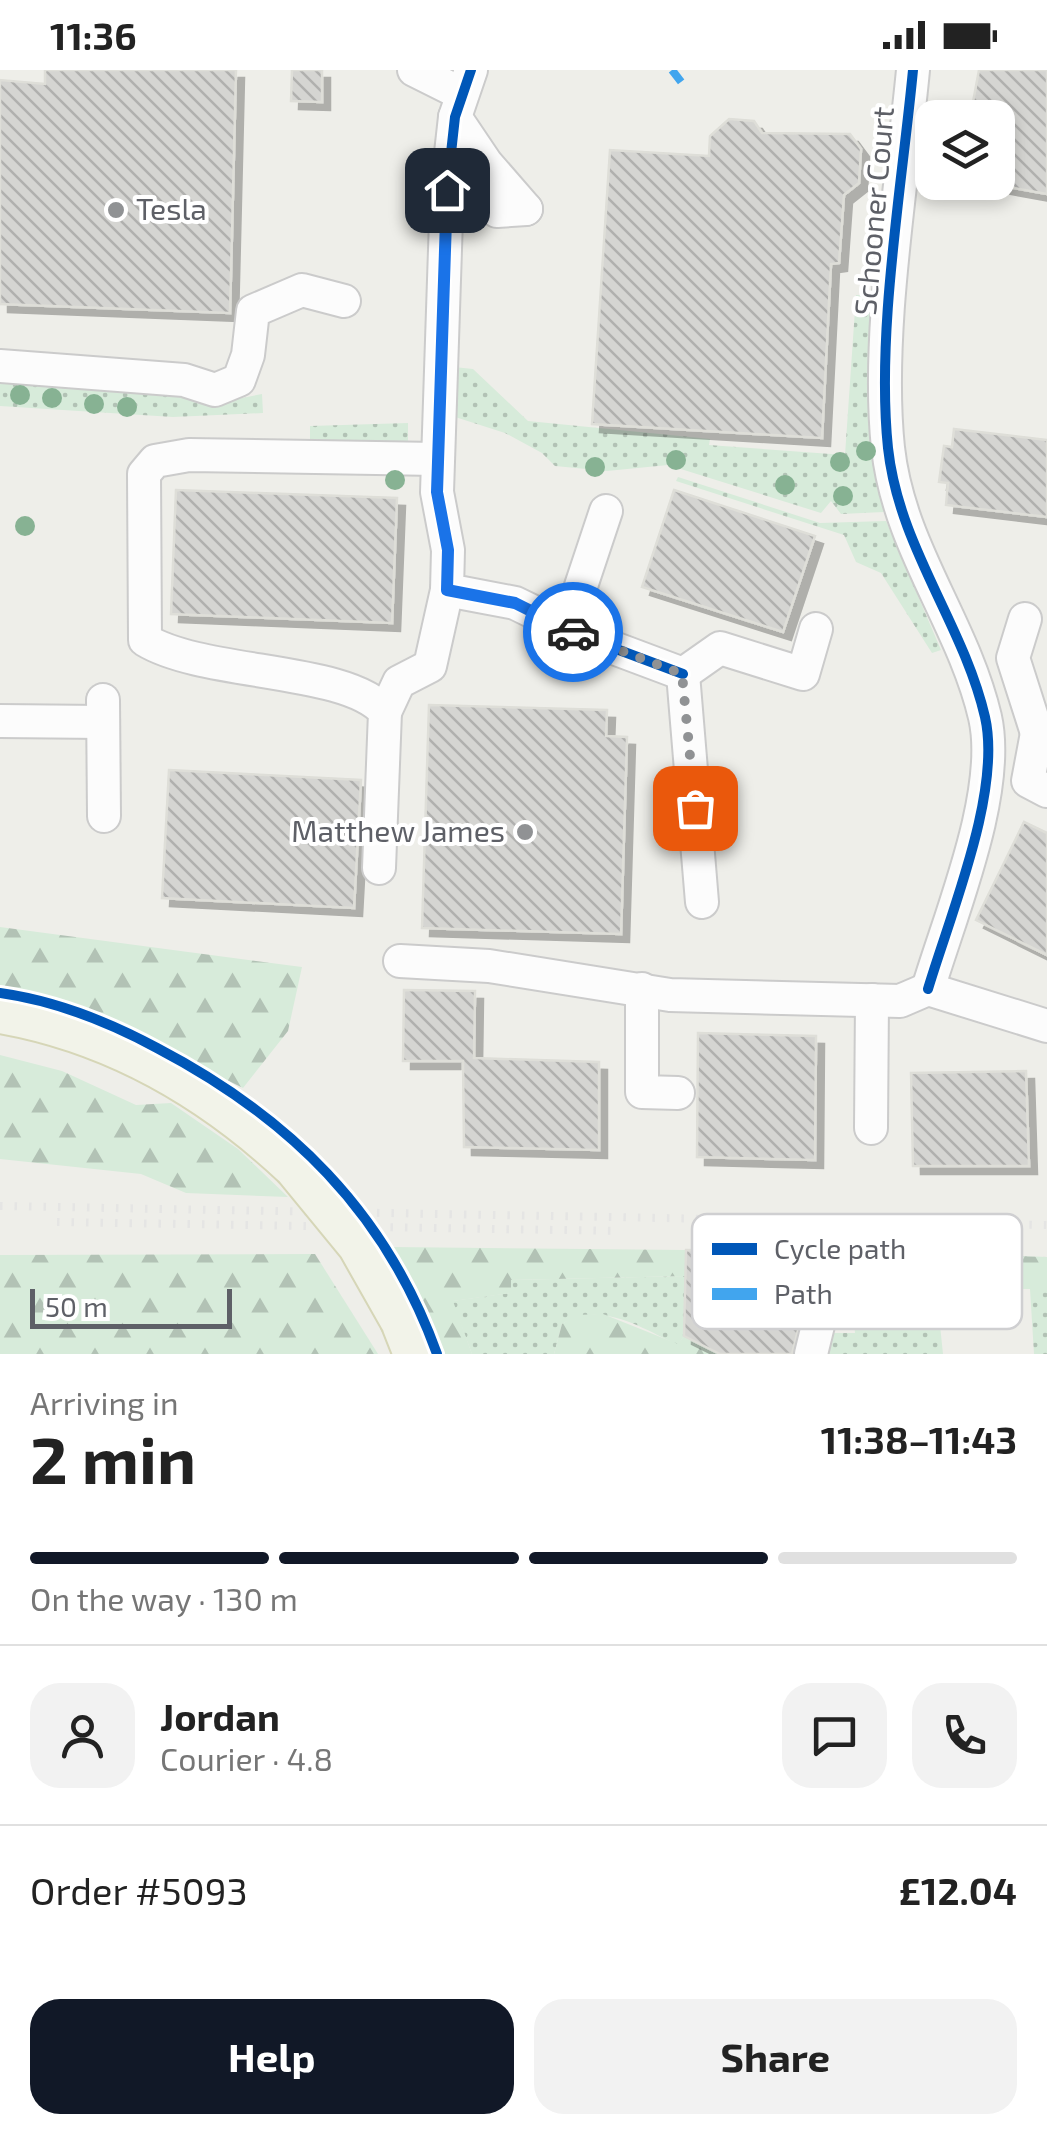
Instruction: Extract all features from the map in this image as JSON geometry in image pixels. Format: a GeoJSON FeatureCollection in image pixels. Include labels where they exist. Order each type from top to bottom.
{"type":"FeatureCollection","features":[{"type":"Feature","properties":{"kind":"main road"},"geometry":{"type":"LineString","coordinates":[[0,1012],[80,1033],[174,1074],[236,1116],[295,1167],[360,1245],[408,1338]]}},
{"type":"Feature","properties":{"kind":"street"},"geometry":{"type":"LineString","coordinates":[[380,868],[385,712],[399,682],[430,666],[447,590],[448,550],[437,492],[437,460],[460,105],[414,70]]}},
{"type":"Feature","properties":{"kind":"street","name":"Schooner Court"},"geometry":{"type":"LineString","coordinates":[[913,70],[887,348],[888,446],[903,524],[986,719],[988,761],[982,808],[928,989]]}},
{"type":"Feature","properties":{"kind":"street"},"geometry":{"type":"LineString","coordinates":[[2,366],[184,380],[215,390],[239,380],[248,355],[253,311],[302,290],[344,301]]}},
{"type":"Feature","properties":{"kind":"street"},"geometry":{"type":"LineString","coordinates":[[385,712],[361,693],[179,657],[145,640],[144,474],[156,461],[188,455],[437,460]]}},
{"type":"Feature","properties":{"kind":"street"},"geometry":{"type":"LineString","coordinates":[[567,628],[606,511]]}},
{"type":"Feature","properties":{"kind":"street"},"geometry":{"type":"LineString","coordinates":[[447,590],[515,603],[682,674]]}},
{"type":"Feature","properties":{"kind":"street"},"geometry":{"type":"LineString","coordinates":[[1025,618],[1013,658],[1042,734],[1028,781],[1047,791]]}},
{"type":"Feature","properties":{"kind":"street"},"geometry":{"type":"LineString","coordinates":[[682,674],[720,648],[803,674],[816,629]]}},
{"type":"Feature","properties":{"kind":"street"},"geometry":{"type":"LineString","coordinates":[[682,674],[702,902]]}},
{"type":"Feature","properties":{"kind":"street"},"geometry":{"type":"LineString","coordinates":[[0,720],[103,711],[104,816]]}},
{"type":"Feature","properties":{"kind":"street"},"geometry":{"type":"LineString","coordinates":[[400,961],[490,966],[670,994],[900,1001],[928,989],[1047,1026]]}},
{"type":"Feature","properties":{"kind":"street"},"geometry":{"type":"LineString","coordinates":[[642,989],[642,1092],[678,1094]]}},
{"type":"Feature","properties":{"kind":"street"},"geometry":{"type":"LineString","coordinates":[[871,1128],[872,1000]]}},
{"type":"Feature","properties":{"kind":"street"},"geometry":{"type":"LineString","coordinates":[[810,1354],[816,1329]]}},
{"type":"Feature","properties":{"kind":"green space"},"geometry":{"type":"Polygon","coordinates":[[[856,295],[878,296],[873,456],[884,512],[841,514],[831,501],[821,513],[668,465],[607,471],[555,466],[542,453],[505,433],[452,416],[454,367],[473,369],[528,421],[710,439],[709,445],[845,455],[856,295]]]}},
{"type":"Feature","properties":{"kind":"green space"},"geometry":{"type":"Polygon","coordinates":[[[0,383],[232,400],[262,394],[263,413],[173,417],[0,406],[0,383]]]}},
{"type":"Feature","properties":{"kind":"green space"},"geometry":{"type":"Polygon","coordinates":[[[408,423],[408,442],[402,445],[310,443],[310,426],[408,423]]]}},
{"type":"Feature","properties":{"kind":"green space"},"geometry":{"type":"Polygon","coordinates":[[[678,477],[820,523],[886,521],[941,650],[932,653],[881,573],[856,562],[844,535],[676,481],[678,477]]]}},
{"type":"Feature","properties":{"kind":"green space"},"geometry":{"type":"Polygon","coordinates":[[[0,927],[302,967],[288,1031],[243,1088],[88,1011],[0,991],[0,927]]]}},
{"type":"Feature","properties":{"kind":"green space"},"geometry":{"type":"Polygon","coordinates":[[[0,1055],[62,1071],[136,1105],[171,1103],[238,1149],[288,1197],[186,1193],[141,1174],[0,1159],[0,1055]]]}},
{"type":"Feature","properties":{"kind":"green space"},"geometry":{"type":"Polygon","coordinates":[[[392,1247],[686,1250],[685,1276],[511,1280],[511,1293],[453,1301],[472,1354],[443,1354],[392,1247]]]}},
{"type":"Feature","properties":{"kind":"green space"},"geometry":{"type":"Polygon","coordinates":[[[315,1254],[378,1354],[0,1354],[0,1255],[315,1254]]]}},
{"type":"Feature","properties":{"kind":"green space"},"geometry":{"type":"Polygon","coordinates":[[[1022,1256],[1047,1257],[1047,1354],[1034,1354],[1030,1289],[1022,1289],[1022,1256]]]}},
{"type":"Feature","properties":{"kind":"green space"},"geometry":{"type":"Polygon","coordinates":[[[1022,1256],[1047,1257],[1047,1289],[1022,1289],[1022,1256]]]}},
{"type":"Feature","properties":{"kind":"green space"},"geometry":{"type":"Polygon","coordinates":[[[685,1276],[684,1336],[678,1345],[621,1319],[591,1315],[562,1324],[554,1354],[472,1354],[452,1301],[510,1293],[510,1280],[685,1276]]]}},
{"type":"Feature","properties":{"kind":"green space"},"geometry":{"type":"Polygon","coordinates":[[[603,1314],[678,1344],[684,1336],[720,1354],[554,1354],[562,1324],[576,1315],[603,1314]]]}},
{"type":"Feature","properties":{"kind":"green space"},"geometry":{"type":"Polygon","coordinates":[[[855,1329],[940,1329],[943,1354],[820,1354],[825,1333],[855,1333],[855,1329]]]}},
{"type":"Feature","properties":{"kind":"building","name":"Tesla"},"geometry":{"type":"Polygon","coordinates":[[[45,70],[236,70],[230,313],[0,304],[0,80],[45,84],[45,70]]]}},
{"type":"Feature","properties":{"kind":"building"},"geometry":{"type":"Polygon","coordinates":[[[292,70],[322,70],[322,102],[291,101],[292,70]]]}},
{"type":"Feature","properties":{"kind":"building"},"geometry":{"type":"Polygon","coordinates":[[[979,70],[1047,70],[1047,194],[1015,188],[1015,100],[973,100],[979,70]]]}},
{"type":"Feature","properties":{"kind":"building"},"geometry":{"type":"Polygon","coordinates":[[[729,119],[754,121],[762,133],[850,134],[861,149],[859,183],[844,195],[839,263],[831,264],[822,438],[592,424],[610,150],[709,156],[710,136],[729,119]]]}},
{"type":"Feature","properties":{"kind":"building"},"geometry":{"type":"Polygon","coordinates":[[[954,429],[1047,440],[1047,517],[946,505],[948,483],[939,482],[944,446],[952,447],[954,429]]]}},
{"type":"Feature","properties":{"kind":"building"},"geometry":{"type":"Polygon","coordinates":[[[176,490],[397,498],[392,623],[171,614],[176,490]]]}},
{"type":"Feature","properties":{"kind":"building"},"geometry":{"type":"Polygon","coordinates":[[[674,490],[815,536],[783,632],[642,587],[674,490]]]}},
{"type":"Feature","properties":{"kind":"building","name":"Matthew James"},"geometry":{"type":"Polygon","coordinates":[[[429,705],[607,710],[606,736],[627,737],[621,934],[422,928],[429,705]]]}},
{"type":"Feature","properties":{"kind":"building"},"geometry":{"type":"Polygon","coordinates":[[[169,770],[361,780],[354,908],[162,898],[169,770]]]}},
{"type":"Feature","properties":{"kind":"building"},"geometry":{"type":"Polygon","coordinates":[[[1024,822],[1047,833],[1047,955],[976,920],[1024,822]]]}},
{"type":"Feature","properties":{"kind":"building"},"geometry":{"type":"Polygon","coordinates":[[[404,990],[475,991],[474,1058],[599,1062],[599,1150],[464,1147],[463,1061],[403,1061],[404,990]]]}},
{"type":"Feature","properties":{"kind":"building"},"geometry":{"type":"Polygon","coordinates":[[[698,1033],[816,1036],[815,1160],[697,1157],[698,1033]]]}},
{"type":"Feature","properties":{"kind":"building"},"geometry":{"type":"Polygon","coordinates":[[[1026,1071],[1029,1166],[913,1166],[911,1073],[1026,1071]]]}},
{"type":"Feature","properties":{"kind":"building"},"geometry":{"type":"Polygon","coordinates":[[[686,1250],[692,1250],[692,1329],[798,1329],[792,1354],[720,1354],[684,1336],[686,1250]]]}},
{"type":"Feature","properties":{"kind":"railway"},"geometry":{"type":"LineString","coordinates":[[0,1206],[692,1219]]}},
{"type":"Feature","properties":{"kind":"railway"},"geometry":{"type":"LineString","coordinates":[[57,1222],[622,1231]]}},
{"type":"Feature","properties":{"kind":"railway"},"geometry":{"type":"LineString","coordinates":[[1022,1225],[1047,1225]]}},
{"type":"Feature","properties":{"kind":"marked path"},"geometry":{"type":"LineString","coordinates":[[672,70],[682,83]]}},
{"type":"Feature","properties":{"kind":"cycle path"},"geometry":{"type":"LineString","coordinates":[[471,70],[455,117],[447,189],[437,492],[448,550],[447,590],[515,603],[587,638],[683,674]]}},
{"type":"Feature","properties":{"kind":"cycle path"},"geometry":{"type":"LineString","coordinates":[[913,70],[888,309],[888,448],[905,519],[975,683],[985,717],[988,747],[980,817],[928,989]]}},
{"type":"Feature","properties":{"kind":"cycle path"},"geometry":{"type":"LineString","coordinates":[[0,993],[62,1007],[138,1038],[205,1075],[290,1138],[361,1213],[416,1303],[437,1354]]}},
{"type":"Feature","properties":{"kind":"way so far"},"geometry":{"type":"LineString","coordinates":[[573,632],[682,674],[695,808]]}},
{"type":"Feature","properties":{"kind":"place","name":"Tesla"},"geometry":{"type":"Point","coordinates":[116,210]}},
{"type":"Feature","properties":{"kind":"place","name":"Matthew James"},"geometry":{"type":"Point","coordinates":[525,832]}},
{"type":"Feature","properties":{"kind":"route"},"geometry":{"type":"LineString","coordinates":[[447,190],[437,492],[448,550],[447,590],[515,603],[573,632]]}}]}
